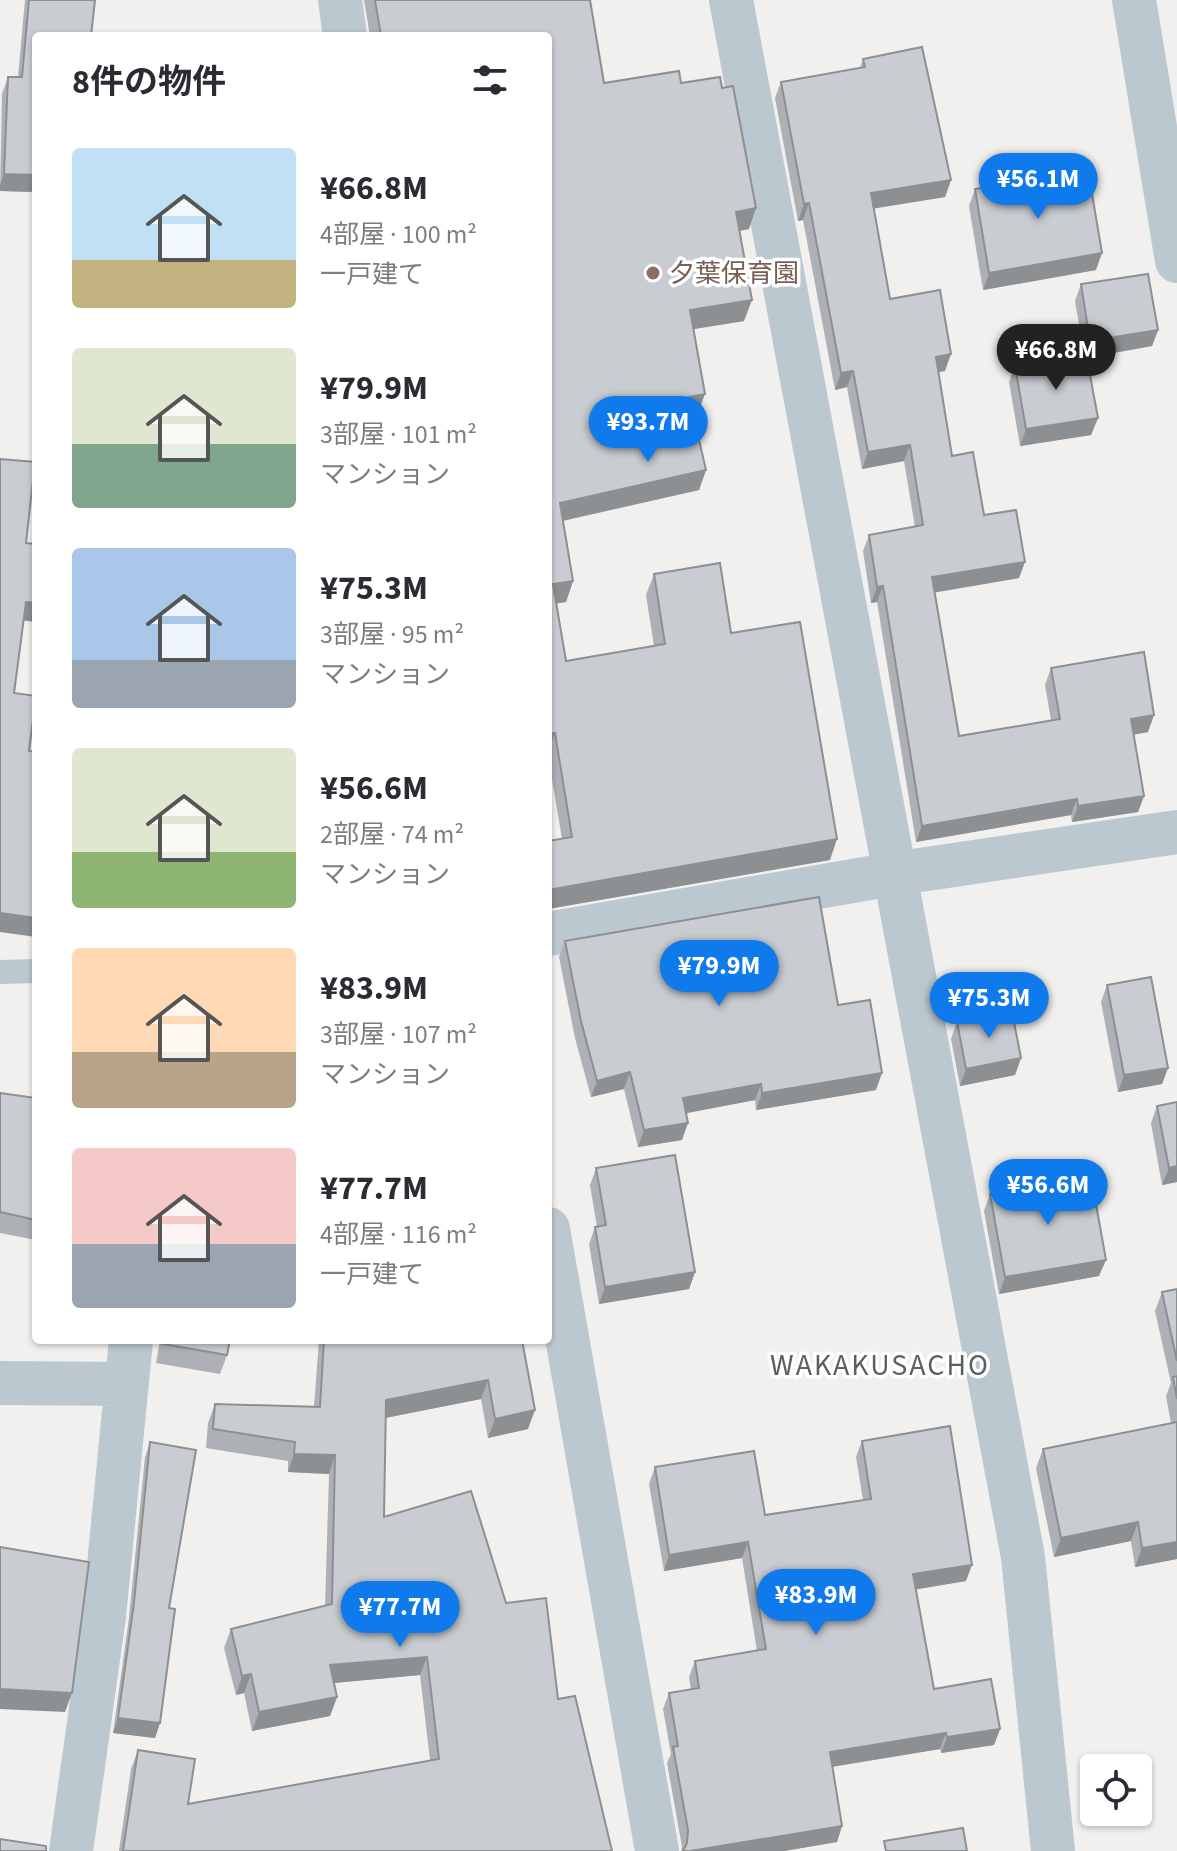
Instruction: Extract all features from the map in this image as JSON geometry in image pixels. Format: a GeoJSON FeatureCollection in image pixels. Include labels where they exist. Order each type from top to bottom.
{"type":"FeatureCollection","features":[{"type":"Feature","properties":{"kind":"street"},"geometry":{"type":"LineString","coordinates":[[340,0],[344,32]]}},
{"type":"Feature","properties":{"kind":"street"},"geometry":{"type":"LineString","coordinates":[[731,0],[1023,1557],[1053,1851]]}},
{"type":"Feature","properties":{"kind":"street"},"geometry":{"type":"LineString","coordinates":[[1134,0],[1177,261]]}},
{"type":"Feature","properties":{"kind":"street"},"geometry":{"type":"LineString","coordinates":[[552,933],[893,874],[1177,832]]}},
{"type":"Feature","properties":{"kind":"street"},"geometry":{"type":"LineString","coordinates":[[552,1252],[657,1851]]}},
{"type":"Feature","properties":{"kind":"street"},"geometry":{"type":"LineString","coordinates":[[71,1851],[104,1616],[130,1344]]}},
{"type":"Feature","properties":{"kind":"street"},"geometry":{"type":"LineString","coordinates":[[0,1383],[125,1384]]}},
{"type":"Feature","properties":{"kind":"lane"},"geometry":{"type":"LineString","coordinates":[[0,972],[32,971]]}},
{"type":"Feature","properties":{"kind":"building"},"geometry":{"type":"Polygon","coordinates":[[[29,0],[95,0],[91,32],[32,32],[32,175],[4,174],[8,77],[22,77],[29,0]]]}},
{"type":"Feature","properties":{"kind":"building"},"geometry":{"type":"Polygon","coordinates":[[[375,0],[590,0],[604,83],[679,71],[681,83],[720,77],[722,88],[733,86],[756,208],[736,212],[752,300],[690,310],[705,394],[689,397],[706,470],[560,503],[573,581],[553,584],[566,661],[665,644],[654,574],[720,563],[731,633],[800,622],[837,839],[552,889],[552,840],[572,837],[555,733],[552,733],[552,32],[380,32],[375,0]]]}},
{"type":"Feature","properties":{"kind":"building"},"geometry":{"type":"Polygon","coordinates":[[[922,47],[951,180],[871,193],[890,299],[940,290],[951,354],[936,357],[952,456],[973,452],[984,515],[1016,510],[1025,562],[932,577],[959,736],[1060,719],[1051,668],[1144,652],[1154,715],[1131,719],[1144,796],[1078,806],[1077,799],[922,826],[883,586],[877,587],[869,535],[923,525],[910,445],[868,452],[853,371],[841,373],[809,203],[804,204],[781,82],[865,67],[863,59],[922,47]]]}},
{"type":"Feature","properties":{"kind":"building"},"geometry":{"type":"Polygon","coordinates":[[[1088,170],[1102,253],[989,273],[975,189],[1088,170]]]}},
{"type":"Feature","properties":{"kind":"building"},"geometry":{"type":"Polygon","coordinates":[[[1148,274],[1158,330],[1090,341],[1081,284],[1148,274]]]}},
{"type":"Feature","properties":{"kind":"building"},"geometry":{"type":"Polygon","coordinates":[[[1086,354],[1098,418],[1026,429],[1015,366],[1086,354]]]}},
{"type":"Feature","properties":{"kind":"building"},"geometry":{"type":"Polygon","coordinates":[[[0,459],[32,462],[26,543],[32,544],[32,603],[26,602],[14,693],[32,695],[29,751],[32,751],[32,917],[0,913],[0,459]]]}},
{"type":"Feature","properties":{"kind":"building"},"geometry":{"type":"Polygon","coordinates":[[[819,897],[838,1005],[870,1000],[882,1073],[762,1093],[761,1084],[683,1098],[688,1123],[644,1130],[630,1072],[597,1081],[565,941],[819,897]]]}},
{"type":"Feature","properties":{"kind":"building"},"geometry":{"type":"Polygon","coordinates":[[[1151,977],[1168,1068],[1124,1075],[1107,985],[1151,977]]]}},
{"type":"Feature","properties":{"kind":"building"},"geometry":{"type":"Polygon","coordinates":[[[1012,1012],[1021,1058],[966,1069],[957,1022],[1012,1012]]]}},
{"type":"Feature","properties":{"kind":"building"},"geometry":{"type":"Polygon","coordinates":[[[0,1093],[32,1097],[32,1219],[0,1212],[0,1093]]]}},
{"type":"Feature","properties":{"kind":"building"},"geometry":{"type":"Polygon","coordinates":[[[1177,1102],[1177,1166],[1169,1168],[1157,1106],[1177,1102]]]}},
{"type":"Feature","properties":{"kind":"building"},"geometry":{"type":"Polygon","coordinates":[[[675,1155],[695,1272],[605,1287],[595,1227],[606,1225],[596,1168],[675,1155]]]}},
{"type":"Feature","properties":{"kind":"building"},"geometry":{"type":"Polygon","coordinates":[[[1091,1176],[1106,1260],[1005,1277],[990,1194],[1091,1176]]]}},
{"type":"Feature","properties":{"kind":"building"},"geometry":{"type":"Polygon","coordinates":[[[1177,1289],[1177,1361],[1162,1292],[1177,1289]]]}},
{"type":"Feature","properties":{"kind":"building"},"geometry":{"type":"Polygon","coordinates":[[[163,1344],[229,1344],[227,1355],[163,1344]]]}},
{"type":"Feature","properties":{"kind":"building"},"geometry":{"type":"Polygon","coordinates":[[[324,1344],[523,1344],[535,1410],[495,1419],[488,1380],[386,1400],[384,1517],[471,1491],[506,1603],[546,1598],[558,1699],[575,1696],[612,1851],[123,1851],[138,1750],[195,1759],[188,1804],[439,1759],[427,1657],[330,1665],[337,1697],[259,1712],[251,1674],[242,1676],[231,1629],[332,1604],[335,1455],[294,1454],[295,1442],[213,1429],[215,1404],[320,1407],[324,1344]]]}},
{"type":"Feature","properties":{"kind":"building"},"geometry":{"type":"Polygon","coordinates":[[[1177,1376],[1177,1399],[1173,1377],[1177,1376]]]}},
{"type":"Feature","properties":{"kind":"building"},"geometry":{"type":"Polygon","coordinates":[[[1177,1422],[1177,1542],[1142,1548],[1138,1522],[1061,1538],[1043,1449],[1177,1422]]]}},
{"type":"Feature","properties":{"kind":"building"},"geometry":{"type":"Polygon","coordinates":[[[950,1426],[972,1565],[913,1574],[934,1689],[991,1679],[1000,1729],[947,1737],[946,1733],[830,1752],[842,1826],[683,1851],[688,1830],[673,1747],[678,1746],[669,1693],[699,1688],[695,1661],[766,1649],[748,1542],[669,1555],[655,1467],[754,1451],[765,1515],[871,1499],[862,1441],[950,1426]]]}},
{"type":"Feature","properties":{"kind":"building"},"geometry":{"type":"Polygon","coordinates":[[[150,1442],[196,1450],[169,1608],[175,1609],[160,1723],[118,1718],[134,1603],[150,1442]]]}},
{"type":"Feature","properties":{"kind":"building"},"geometry":{"type":"Polygon","coordinates":[[[0,1547],[89,1562],[72,1693],[0,1689],[0,1547]]]}},
{"type":"Feature","properties":{"kind":"building"},"geometry":{"type":"Polygon","coordinates":[[[963,1828],[967,1851],[886,1851],[884,1841],[963,1828]]]}},
{"type":"Feature","properties":{"kind":"building"},"geometry":{"type":"Polygon","coordinates":[[[0,1839],[46,1846],[46,1851],[0,1851],[0,1839]]]}},
{"type":"Feature","properties":{"kind":"place","name":"夕葉保育園"},"geometry":{"type":"Point","coordinates":[653,273]}},
{"type":"Feature","properties":{"kind":"district","name":"WAKAKUSACHO"},"geometry":{"type":"Point","coordinates":[880,1365]}}]}
